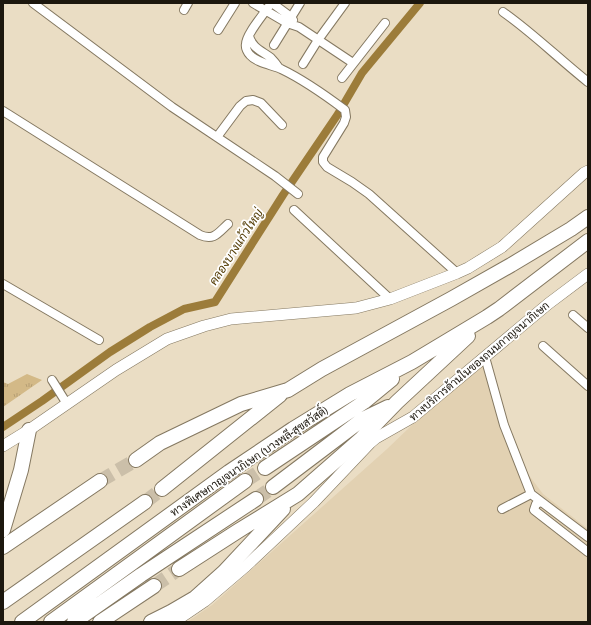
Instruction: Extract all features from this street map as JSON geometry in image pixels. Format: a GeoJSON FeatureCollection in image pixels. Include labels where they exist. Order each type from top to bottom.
{"type":"FeatureCollection","features":[{"type":"Feature","properties":{"kind":"highway"},"geometry":{"type":"LineString","coordinates":[[162,490],[288,390],[322,369],[518,261],[588,217]]}},
{"type":"Feature","properties":{"kind":"highway","name":"ทางพิเศษกาญจนาภิเษก (บางพลี-สุขสวัสดิ์)"},"geometry":{"type":"LineString","coordinates":[[22,622],[229,472],[293,429],[350,394],[412,362],[500,309],[588,241]]}},
{"type":"Feature","properties":{"kind":"highway","name":"ทางพิเศษกาญจนาภิเษก (บางพลี-สุขสวัสดิ์)"},"geometry":{"type":"LineString","coordinates":[[179,569],[298,494],[362,438],[397,402],[487,317]]}},
{"type":"Feature","properties":{"kind":"highway"},"geometry":{"type":"LineString","coordinates":[[265,468],[364,402],[412,362]]}},
{"type":"Feature","properties":{"kind":"highway"},"geometry":{"type":"LineString","coordinates":[[136,460],[160,443],[241,404],[288,390]]}},
{"type":"Feature","properties":{"kind":"highway","name":"ทางพิเศษกาญจนาภิเษก (บางพลี-สุขสวัสดิ์)"},"geometry":{"type":"LineString","coordinates":[[272,487],[363,419],[397,402]]}},
{"type":"Feature","properties":{"kind":"highway"},"geometry":{"type":"LineString","coordinates":[[3,530],[21,470],[29,430]]}},
{"type":"Feature","properties":{"kind":"highway"},"geometry":{"type":"LineString","coordinates":[[3,547],[100,481]]}},
{"type":"Feature","properties":{"kind":"highway"},"geometry":{"type":"LineString","coordinates":[[51,622],[244,481]]}},
{"type":"Feature","properties":{"kind":"highway"},"geometry":{"type":"LineString","coordinates":[[151,622],[195,598],[224,572],[298,494]]}},
{"type":"Feature","properties":{"kind":"highway"},"geometry":{"type":"LineString","coordinates":[[77,619],[256,499]]}},
{"type":"Feature","properties":{"kind":"highway"},"geometry":{"type":"LineString","coordinates":[[3,602],[145,502]]}},
{"type":"Feature","properties":{"kind":"highway"},"geometry":{"type":"LineString","coordinates":[[100,622],[154,586]]}},
{"type":"Feature","properties":{"kind":"main road"},"geometry":{"type":"LineString","coordinates":[[3,446],[29,430],[116,370],[167,339],[204,326],[231,319],[356,308],[390,299],[457,274],[502,247],[588,171]]}},
{"type":"Feature","properties":{"kind":"main road","name":"ทางบริการด้านในของถนนกาญจนาภิเษก"},"geometry":{"type":"LineString","coordinates":[[174,622],[205,601],[246,566],[314,502],[370,443],[413,417],[548,304],[588,274]]}},
{"type":"Feature","properties":{"kind":"street"},"geometry":{"type":"LineString","coordinates":[[33,3],[172,107],[279,179],[297,193]]}},
{"type":"Feature","properties":{"kind":"street"},"geometry":{"type":"LineString","coordinates":[[218,30],[235,3]]}},
{"type":"Feature","properties":{"kind":"street"},"geometry":{"type":"LineString","coordinates":[[253,3],[266,11],[289,20]]}},
{"type":"Feature","properties":{"kind":"street"},"geometry":{"type":"LineString","coordinates":[[353,63],[289,20],[272,3],[249,36],[246,44],[246,49],[250,55],[296,77],[328,97],[345,110],[346,117],[344,124],[323,157],[323,162],[327,167],[352,182],[368,194],[457,274]]}},
{"type":"Feature","properties":{"kind":"street"},"geometry":{"type":"LineString","coordinates":[[274,45],[300,3]]}},
{"type":"Feature","properties":{"kind":"street"},"geometry":{"type":"LineString","coordinates":[[303,64],[318,40],[345,3]]}},
{"type":"Feature","properties":{"kind":"street"},"geometry":{"type":"LineString","coordinates":[[503,12],[532,34],[588,82]]}},
{"type":"Feature","properties":{"kind":"street"},"geometry":{"type":"LineString","coordinates":[[342,78],[385,23]]}},
{"type":"Feature","properties":{"kind":"street"},"geometry":{"type":"LineString","coordinates":[[217,137],[240,106],[246,101],[253,100],[261,103],[282,125]]}},
{"type":"Feature","properties":{"kind":"street"},"geometry":{"type":"LineString","coordinates":[[3,111],[200,235],[210,238],[215,236],[228,224]]}},
{"type":"Feature","properties":{"kind":"street"},"geometry":{"type":"LineString","coordinates":[[294,210],[390,299]]}},
{"type":"Feature","properties":{"kind":"street"},"geometry":{"type":"LineString","coordinates":[[3,284],[99,340]]}},
{"type":"Feature","properties":{"kind":"street"},"geometry":{"type":"LineString","coordinates":[[573,315],[588,328]]}},
{"type":"Feature","properties":{"kind":"street"},"geometry":{"type":"LineString","coordinates":[[543,346],[588,386]]}},
{"type":"Feature","properties":{"kind":"street"},"geometry":{"type":"LineString","coordinates":[[485,357],[504,425],[531,494],[588,537]]}},
{"type":"Feature","properties":{"kind":"street"},"geometry":{"type":"LineString","coordinates":[[52,380],[67,404]]}},
{"type":"Feature","properties":{"kind":"street"},"geometry":{"type":"LineString","coordinates":[[502,509],[531,494]]}},
{"type":"Feature","properties":{"kind":"street"},"geometry":{"type":"LineString","coordinates":[[541,502],[536,504],[534,510],[588,552]]}},
{"type":"Feature","properties":{"kind":"shaded area"},"geometry":{"type":"Polygon","coordinates":[[[486,354],[516,458],[543,494],[588,529],[588,622],[187,622],[212,605],[387,449],[486,354]]]}},
{"type":"Feature","properties":{"kind":"green space"},"geometry":{"type":"Polygon","coordinates":[[[27,374],[42,380],[3,407],[3,382],[8,384],[27,374]]]}},
{"type":"Feature","properties":{"kind":"waterway","name":"คลองบางแก้วใหญ่"},"geometry":{"type":"LineString","coordinates":[[3,427],[110,352],[150,327],[184,309],[215,302],[283,195],[338,114],[362,73],[420,3]]}},
{"type":"Feature","properties":{"kind":"tunnel"},"geometry":{"type":"LineString","coordinates":[[100,481],[136,460]]}},
{"type":"Feature","properties":{"kind":"tunnel"},"geometry":{"type":"LineString","coordinates":[[245,481],[265,468]]}},
{"type":"Feature","properties":{"kind":"tunnel"},"geometry":{"type":"LineString","coordinates":[[256,499],[273,487]]}},
{"type":"Feature","properties":{"kind":"tunnel"},"geometry":{"type":"LineString","coordinates":[[145,502],[162,489]]}},
{"type":"Feature","properties":{"kind":"tunnel"},"geometry":{"type":"LineString","coordinates":[[154,586],[179,569]]}}]}
